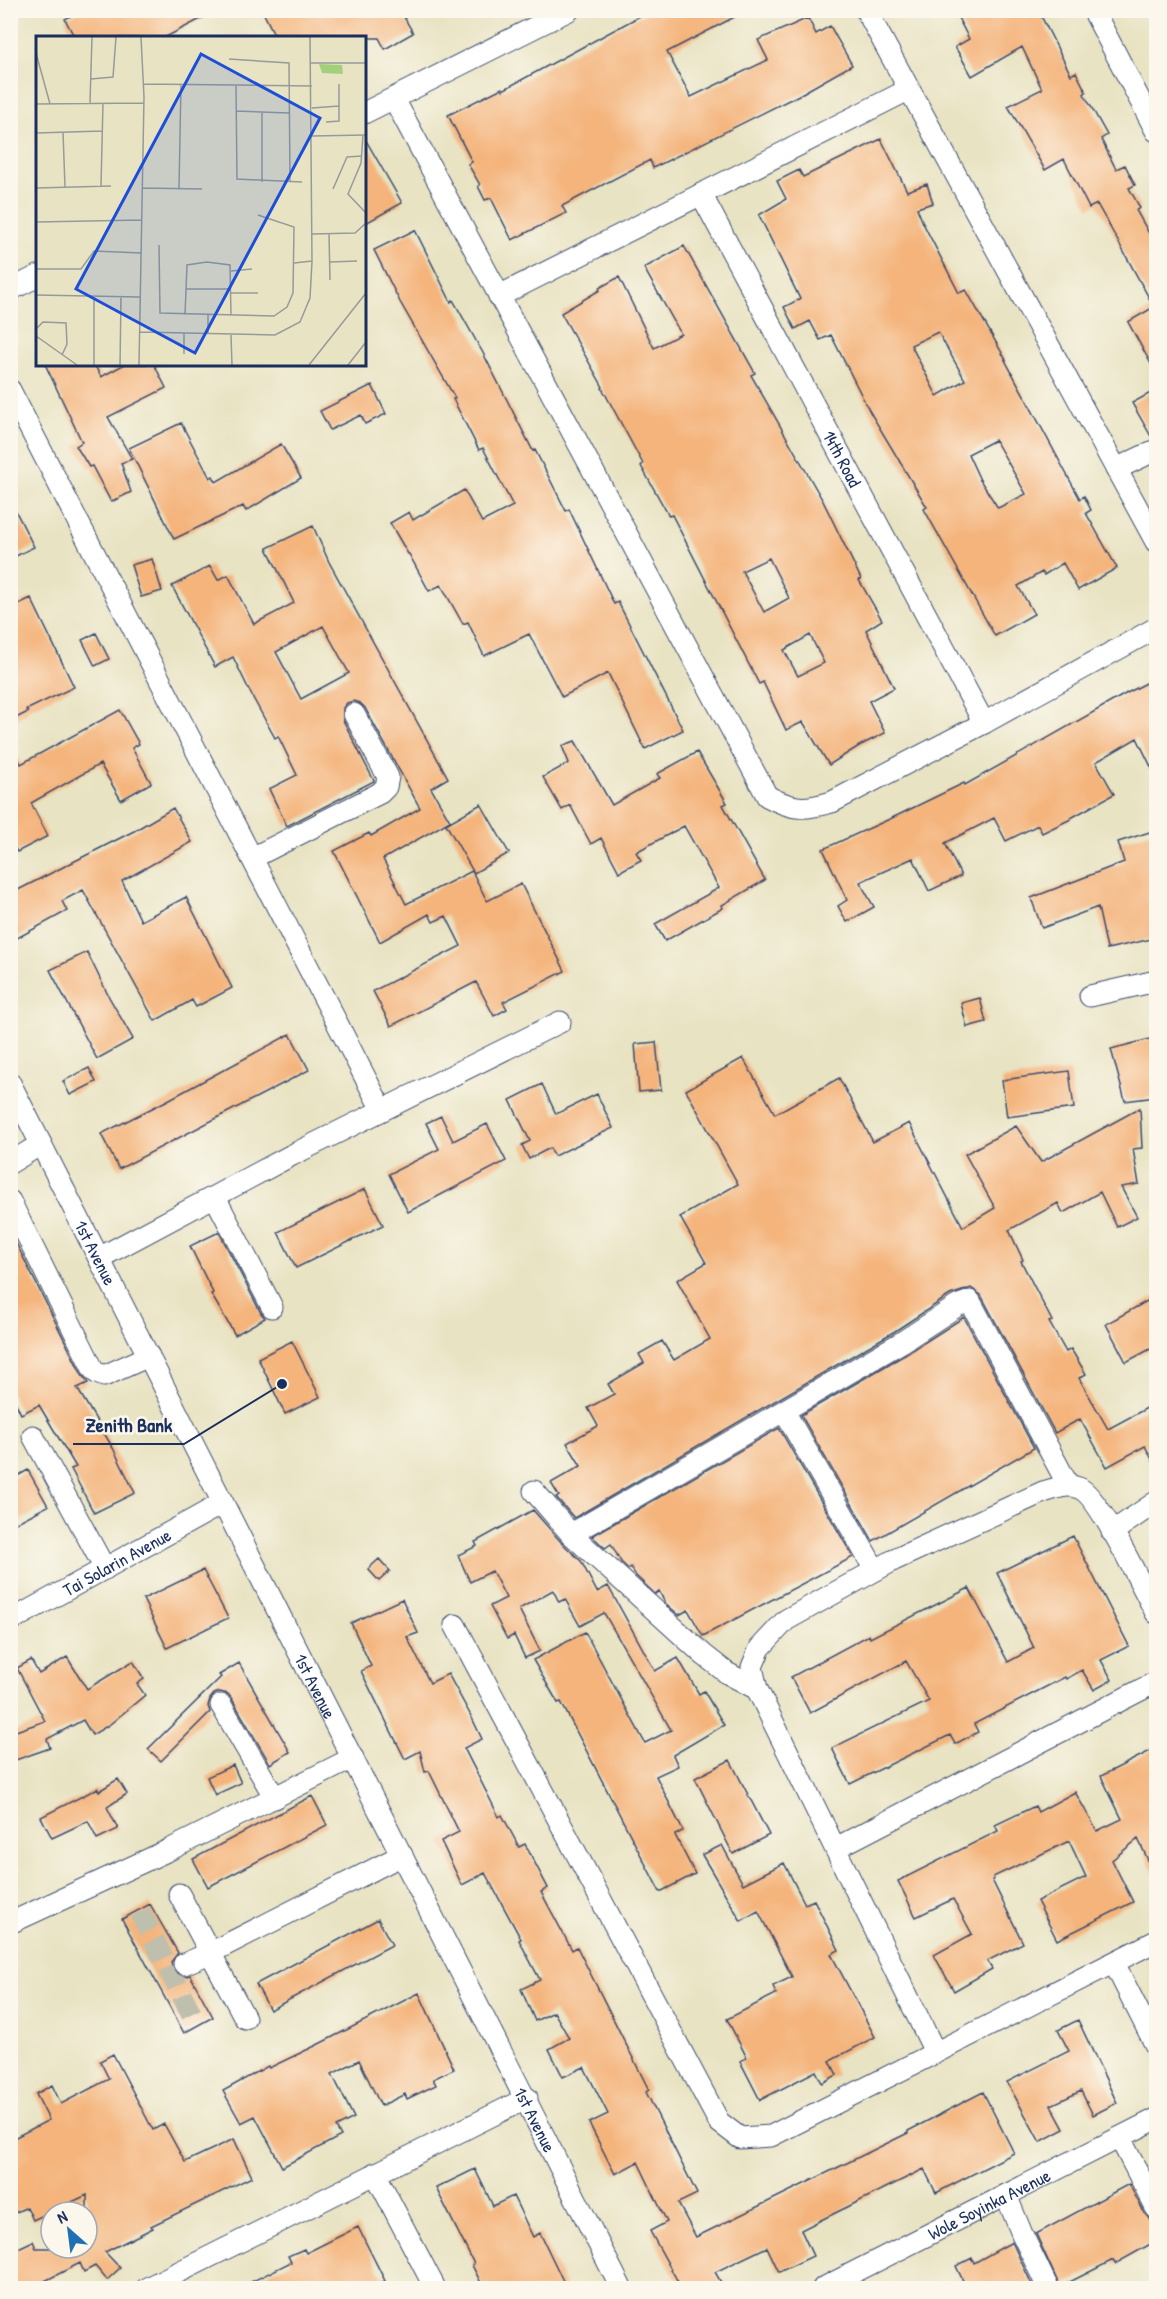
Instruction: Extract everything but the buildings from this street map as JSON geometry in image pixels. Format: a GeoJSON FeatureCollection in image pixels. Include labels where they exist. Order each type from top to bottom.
{"type":"FeatureCollection","features":[{"type":"Feature","properties":{"kind":"street"},"geometry":{"type":"LineString","coordinates":[[366,112],[569,10]]}},
{"type":"Feature","properties":{"kind":"street"},"geometry":{"type":"LineString","coordinates":[[866,10],[1156,542]]}},
{"type":"Feature","properties":{"kind":"street"},"geometry":{"type":"LineString","coordinates":[[1093,10],[1156,131]]}},
{"type":"Feature","properties":{"kind":"street"},"geometry":{"type":"LineString","coordinates":[[499,296],[908,90]]}},
{"type":"Feature","properties":{"kind":"street"},"geometry":{"type":"LineString","coordinates":[[394,99],[767,796],[784,805],[806,809],[832,802],[984,723],[1156,628]]}},
{"type":"Feature","properties":{"kind":"street","name":"14th Road"},"geometry":{"type":"LineString","coordinates":[[701,194],[984,723]]}},
{"type":"Feature","properties":{"kind":"street"},"geometry":{"type":"LineString","coordinates":[[10,290],[36,277]]}},
{"type":"Feature","properties":{"kind":"street"},"geometry":{"type":"LineString","coordinates":[[10,390],[382,1110]]}},
{"type":"Feature","properties":{"kind":"street"},"geometry":{"type":"LineString","coordinates":[[1116,469],[1156,450]]}},
{"type":"Feature","properties":{"kind":"street"},"geometry":{"type":"LineString","coordinates":[[252,858],[380,793],[386,787],[388,777],[354,714]]}},
{"type":"Feature","properties":{"kind":"street"},"geometry":{"type":"LineString","coordinates":[[1090,996],[1156,981]]}},
{"type":"Feature","properties":{"kind":"street"},"geometry":{"type":"LineString","coordinates":[[99,1258],[292,1155],[560,1022]]}},
{"type":"Feature","properties":{"kind":"street","name":"1st Avenue"},"geometry":{"type":"LineString","coordinates":[[10,1083],[18,1118],[42,1144],[621,2289]]}},
{"type":"Feature","properties":{"kind":"street"},"geometry":{"type":"LineString","coordinates":[[10,1163],[42,1144]]}},
{"type":"Feature","properties":{"kind":"street"},"geometry":{"type":"LineString","coordinates":[[215,1197],[272,1307]]}},
{"type":"Feature","properties":{"kind":"street"},"geometry":{"type":"LineString","coordinates":[[10,1202],[93,1369],[104,1376],[149,1356]]}},
{"type":"Feature","properties":{"kind":"street"},"geometry":{"type":"LineString","coordinates":[[571,1534],[902,1342],[957,1306],[970,1301],[1068,1485]]}},
{"type":"Feature","properties":{"kind":"street"},"geometry":{"type":"LineString","coordinates":[[784,1411],[875,1570]]}},
{"type":"Feature","properties":{"kind":"street"},"geometry":{"type":"LineString","coordinates":[[33,1436],[105,1569]]}},
{"type":"Feature","properties":{"kind":"street"},"geometry":{"type":"LineString","coordinates":[[935,2052],[757,1689],[752,1667],[760,1647],[786,1620],[875,1570],[1043,1492],[1068,1485],[1082,1488],[1101,1511],[1156,1613]]}},
{"type":"Feature","properties":{"kind":"street"},"geometry":{"type":"LineString","coordinates":[[534,1491],[571,1534],[704,1655],[728,1673],[757,1689]]}},
{"type":"Feature","properties":{"kind":"street"},"geometry":{"type":"LineString","coordinates":[[1112,1532],[1156,1502]]}},
{"type":"Feature","properties":{"kind":"street","name":"Tai Solarin Avenue"},"geometry":{"type":"LineString","coordinates":[[10,1621],[223,1503]]}},
{"type":"Feature","properties":{"kind":"street"},"geometry":{"type":"LineString","coordinates":[[455,1625],[719,2122],[740,2138],[771,2136],[1156,1941]]}},
{"type":"Feature","properties":{"kind":"street"},"geometry":{"type":"LineString","coordinates":[[836,1848],[1156,1682]]}},
{"type":"Feature","properties":{"kind":"street"},"geometry":{"type":"LineString","coordinates":[[221,1705],[275,1798]]}},
{"type":"Feature","properties":{"kind":"street"},"geometry":{"type":"LineString","coordinates":[[10,1923],[171,1850],[353,1758]]}},
{"type":"Feature","properties":{"kind":"street"},"geometry":{"type":"LineString","coordinates":[[184,1964],[402,1855]]}},
{"type":"Feature","properties":{"kind":"street"},"geometry":{"type":"LineString","coordinates":[[179,1894],[245,2018]]}},
{"type":"Feature","properties":{"kind":"street"},"geometry":{"type":"LineString","coordinates":[[1114,1963],[1156,2046]]}},
{"type":"Feature","properties":{"kind":"street"},"geometry":{"type":"LineString","coordinates":[[147,2289],[174,2282],[375,2173],[526,2098]]}},
{"type":"Feature","properties":{"kind":"street","name":"Wole Soyinka Avenue"},"geometry":{"type":"LineString","coordinates":[[823,2289],[1156,2119]]}},
{"type":"Feature","properties":{"kind":"street"},"geometry":{"type":"LineString","coordinates":[[1120,2138],[1156,2208]]}},
{"type":"Feature","properties":{"kind":"street"},"geometry":{"type":"LineString","coordinates":[[375,2173],[435,2289]]}},
{"type":"Feature","properties":{"kind":"street"},"geometry":{"type":"LineString","coordinates":[[1006,2195],[1048,2289]]}},
{"type":"Feature","properties":{"kind":"tunnel"},"geometry":{"type":"LineString","coordinates":[[140,1912],[195,2021]]}},
{"type":"Feature","properties":{"kind":"place","name":"Zenith Bank"},"geometry":{"type":"Point","coordinates":[282,1384]}}]}
